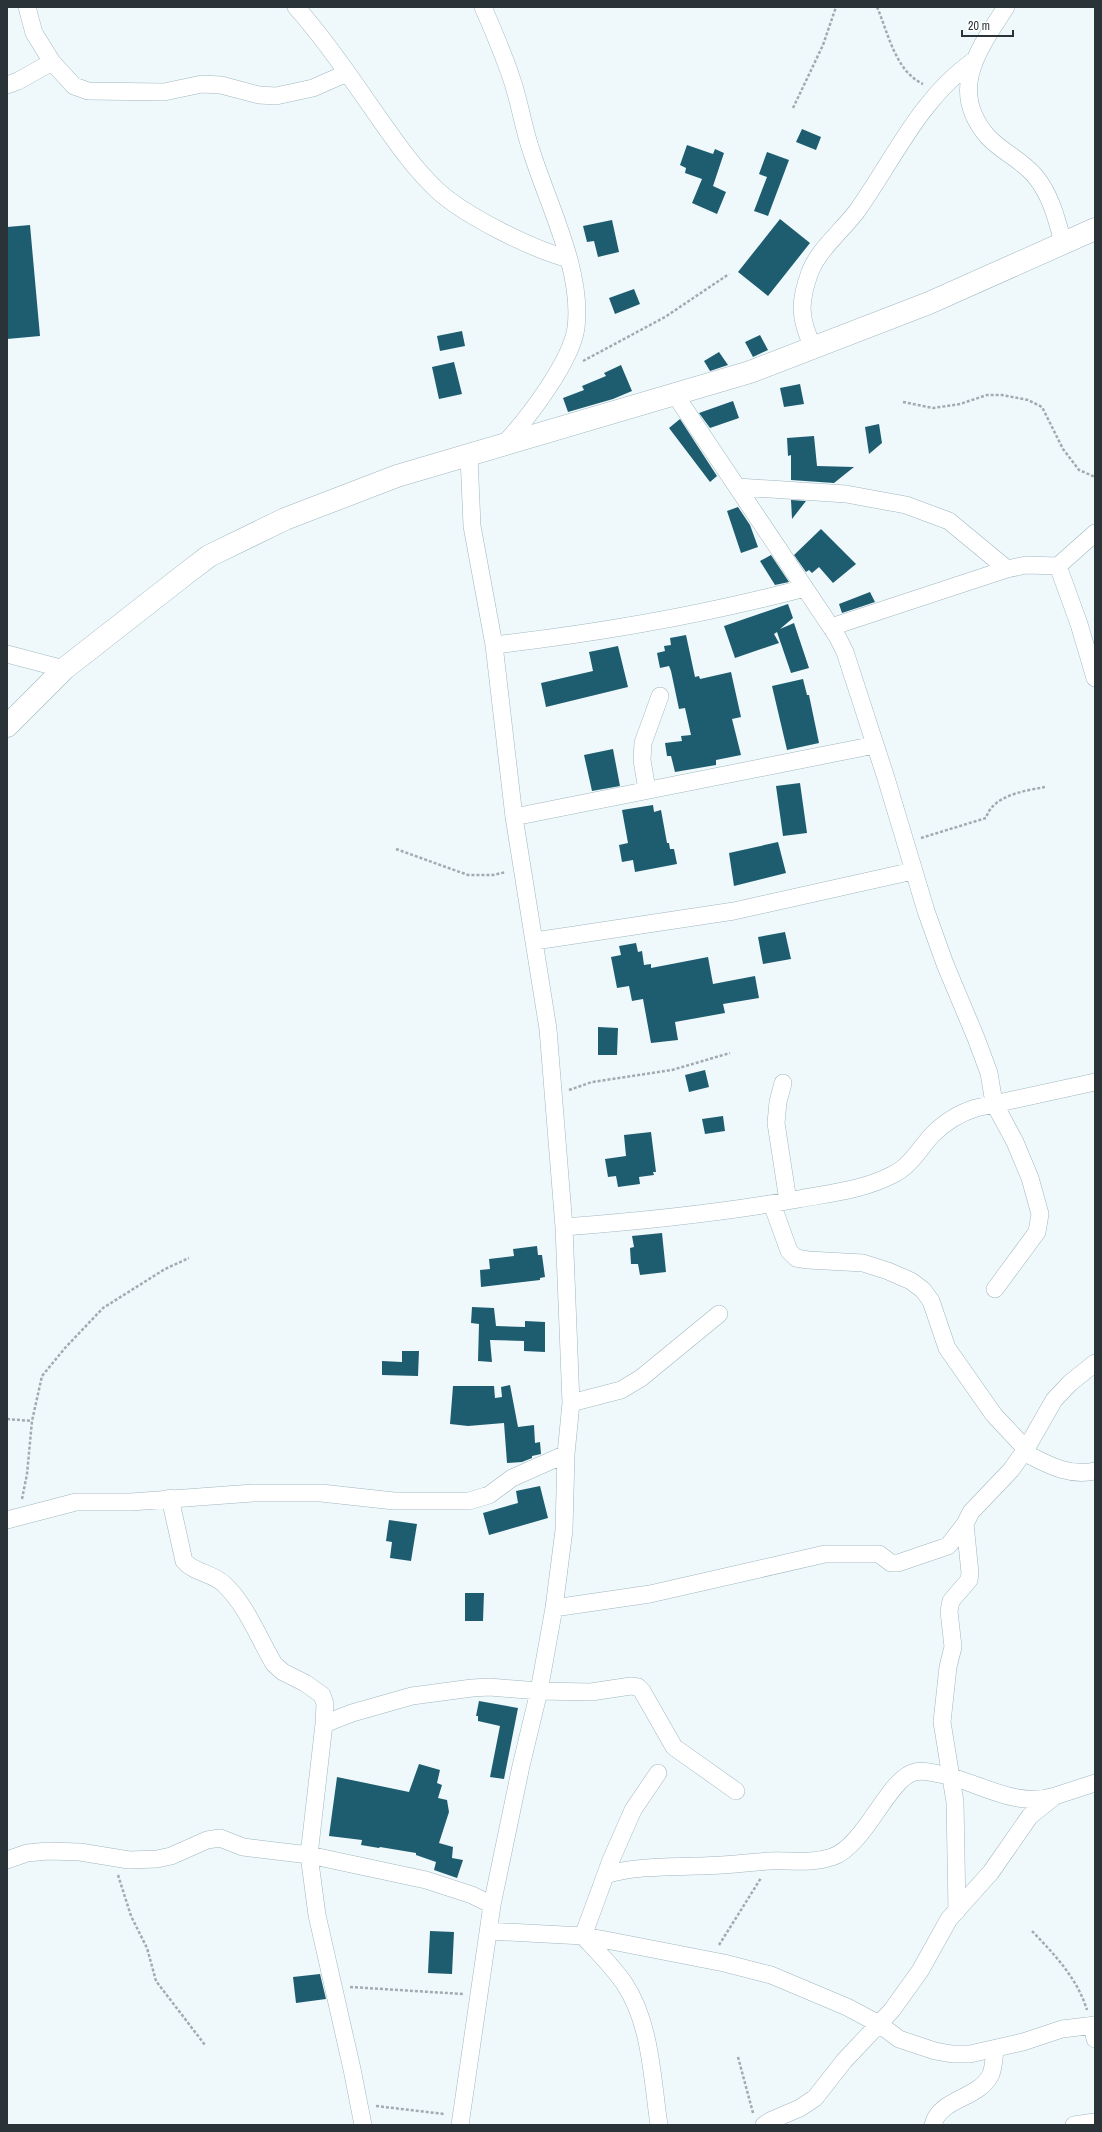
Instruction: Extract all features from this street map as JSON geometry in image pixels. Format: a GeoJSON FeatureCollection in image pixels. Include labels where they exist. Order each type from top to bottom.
{"type":"FeatureCollection","features":[{"type":"Feature","properties":{"kind":"street"},"geometry":{"type":"LineString","coordinates":[[27,7],[34,33],[52,62],[74,86],[88,91],[125,93],[164,92],[202,84],[221,85],[259,95],[276,96],[313,88],[347,73]]}},
{"type":"Feature","properties":{"kind":"street"},"geometry":{"type":"LineString","coordinates":[[296,7],[347,73],[403,152],[439,192],[478,218],[545,252],[569,259]]}},
{"type":"Feature","properties":{"kind":"street"},"geometry":{"type":"LineString","coordinates":[[483,7],[512,78],[524,129],[569,259],[575,290],[576,330],[564,359],[540,399],[504,443]]}},
{"type":"Feature","properties":{"kind":"street"},"geometry":{"type":"LineString","coordinates":[[1002,10],[973,61],[969,78],[970,102],[981,126],[989,137],[1016,158],[1036,177],[1055,213],[1063,243]]}},
{"type":"Feature","properties":{"kind":"street"},"geometry":{"type":"LineString","coordinates":[[813,347],[803,327],[801,312],[803,296],[811,270],[824,251],[857,211],[895,149],[922,110],[941,88],[973,61]]}},
{"type":"Feature","properties":{"kind":"street"},"geometry":{"type":"LineString","coordinates":[[7,85],[18,81],[52,62]]}},
{"type":"Feature","properties":{"kind":"street"},"geometry":{"type":"LineString","coordinates":[[7,726],[64,669],[209,556],[285,519],[397,476],[469,456],[504,443],[676,396],[750,372],[929,303],[1095,229]]}},
{"type":"Feature","properties":{"kind":"street"},"geometry":{"type":"LineString","coordinates":[[676,396],[831,627],[846,652],[914,871],[945,964],[986,1066],[994,1103],[1025,1164],[1040,1214],[1037,1232],[995,1289]]}},
{"type":"Feature","properties":{"kind":"street"},"geometry":{"type":"LineString","coordinates":[[461,2120],[492,1905],[521,1766],[539,1691],[554,1608],[564,1530],[566,1454],[571,1403],[564,1227],[555,1094],[548,1029],[535,941],[521,868],[494,645],[472,526],[469,456]]}},
{"type":"Feature","properties":{"kind":"street"},"geometry":{"type":"LineString","coordinates":[[738,487],[846,494],[906,505],[949,521],[1007,569]]}},
{"type":"Feature","properties":{"kind":"street"},"geometry":{"type":"LineString","coordinates":[[831,627],[1007,569],[1026,565],[1058,566],[1095,533]]}},
{"type":"Feature","properties":{"kind":"street"},"geometry":{"type":"LineString","coordinates":[[1058,566],[1079,624],[1095,678]]}},
{"type":"Feature","properties":{"kind":"street"},"geometry":{"type":"LineString","coordinates":[[494,645],[595,632],[731,608],[805,588]]}},
{"type":"Feature","properties":{"kind":"street"},"geometry":{"type":"LineString","coordinates":[[7,654],[64,669]]}},
{"type":"Feature","properties":{"kind":"street"},"geometry":{"type":"LineString","coordinates":[[647,790],[642,760],[643,743],[660,696]]}},
{"type":"Feature","properties":{"kind":"street"},"geometry":{"type":"LineString","coordinates":[[514,817],[876,745]]}},
{"type":"Feature","properties":{"kind":"street"},"geometry":{"type":"LineString","coordinates":[[535,941],[734,911],[914,871]]}},
{"type":"Feature","properties":{"kind":"street"},"geometry":{"type":"LineString","coordinates":[[783,1083],[778,1102],[776,1123],[780,1203],[786,1246],[796,1258],[863,1263],[888,1271],[911,1281],[923,1290],[931,1301],[947,1348],[994,1415],[1025,1451],[1055,1468],[1080,1473],[1095,1471]]}},
{"type":"Feature","properties":{"kind":"street"},"geometry":{"type":"LineString","coordinates":[[564,1227],[640,1221],[780,1203],[848,1191],[870,1185],[894,1175],[948,1121],[969,1110],[994,1103],[1092,1084]]}},
{"type":"Feature","properties":{"kind":"street"},"geometry":{"type":"LineString","coordinates":[[571,1403],[621,1390],[640,1378],[719,1314]]}},
{"type":"Feature","properties":{"kind":"street"},"geometry":{"type":"LineString","coordinates":[[554,1608],[650,1594],[825,1554],[879,1554],[891,1563],[898,1564],[948,1546],[965,1524],[975,1506],[1002,1482],[1025,1451],[1054,1400],[1070,1383],[1095,1363]]}},
{"type":"Feature","properties":{"kind":"street"},"geometry":{"type":"LineString","coordinates":[[13,1518],[76,1502],[132,1502],[253,1493],[321,1493],[394,1500],[469,1501],[490,1495],[512,1478],[566,1454]]}},
{"type":"Feature","properties":{"kind":"street"},"geometry":{"type":"LineString","coordinates":[[170,1498],[184,1561],[202,1573],[223,1582],[233,1592],[241,1601],[274,1664],[283,1672],[305,1683],[322,1695],[325,1704],[309,1855],[314,1901],[363,2125]]}},
{"type":"Feature","properties":{"kind":"street"},"geometry":{"type":"LineString","coordinates":[[957,1911],[955,1802],[954,1790],[949,1776],[948,1750],[942,1722],[948,1667],[953,1647],[949,1611],[951,1601],[969,1580],[970,1573],[965,1524]]}},
{"type":"Feature","properties":{"kind":"street"},"geometry":{"type":"LineString","coordinates":[[324,1724],[352,1713],[412,1696],[490,1687],[539,1691],[591,1692],[621,1687],[638,1687],[642,1691],[674,1747],[736,1791]]}},
{"type":"Feature","properties":{"kind":"street"},"geometry":{"type":"LineString","coordinates":[[606,1875],[628,1870],[735,1865],[769,1861],[810,1862],[833,1857],[844,1851],[854,1842],[889,1795],[909,1774],[922,1772],[949,1776],[1018,1798],[1042,1800],[1095,1783]]}},
{"type":"Feature","properties":{"kind":"street"},"geometry":{"type":"LineString","coordinates":[[583,1936],[633,1810],[658,1773]]}},
{"type":"Feature","properties":{"kind":"street"},"geometry":{"type":"LineString","coordinates":[[759,2122],[772,2120],[800,2108],[816,2098],[844,2061],[879,2024],[911,1985],[945,1926],[997,1865],[1023,1824],[1038,1808],[1055,1796]]}},
{"type":"Feature","properties":{"kind":"street"},"geometry":{"type":"LineString","coordinates":[[7,1860],[27,1853],[48,1851],[80,1852],[129,1860],[164,1858],[207,1840],[216,1838],[243,1847],[309,1855],[426,1880],[472,1895],[492,1905]]}},
{"type":"Feature","properties":{"kind":"street"},"geometry":{"type":"LineString","coordinates":[[488,1932],[583,1936],[708,1960],[771,1975],[848,2007],[879,2024],[899,2040],[935,2051],[952,2054],[970,2054],[995,2049],[1062,2029],[1094,2030]]}},
{"type":"Feature","properties":{"kind":"street"},"geometry":{"type":"LineString","coordinates":[[583,1936],[624,1983],[641,2020],[649,2057],[659,2125]]}},
{"type":"Feature","properties":{"kind":"street"},"geometry":{"type":"LineString","coordinates":[[933,2125],[936,2118],[944,2109],[972,2093],[987,2080],[993,2067],[995,2049]]}},
{"type":"Feature","properties":{"kind":"street"},"geometry":{"type":"LineString","coordinates":[[1074,2125],[1095,2122]]}},
{"type":"Feature","properties":{"kind":"path"},"geometry":{"type":"LineString","coordinates":[[792,108],[823,46],[836,7]]}},
{"type":"Feature","properties":{"kind":"path"},"geometry":{"type":"LineString","coordinates":[[877,7],[888,36],[903,66],[918,82],[941,88]]}},
{"type":"Feature","properties":{"kind":"path"},"geometry":{"type":"LineString","coordinates":[[581,363],[665,316],[729,274]]}},
{"type":"Feature","properties":{"kind":"path"},"geometry":{"type":"LineString","coordinates":[[903,402],[933,408],[960,404],[987,395],[1002,395],[1028,400],[1042,407],[1063,449],[1079,470],[1095,478]]}},
{"type":"Feature","properties":{"kind":"path"},"geometry":{"type":"LineString","coordinates":[[905,842],[986,818],[989,809],[1000,800],[1026,790],[1045,787]]}},
{"type":"Feature","properties":{"kind":"path"},"geometry":{"type":"LineString","coordinates":[[396,849],[468,875],[492,875],[521,868]]}},
{"type":"Feature","properties":{"kind":"path"},"geometry":{"type":"LineString","coordinates":[[555,1094],[592,1082],[672,1070],[730,1053]]}},
{"type":"Feature","properties":{"kind":"path"},"geometry":{"type":"LineString","coordinates":[[13,1518],[27,1474],[32,1421],[42,1376],[65,1348],[103,1308],[165,1269],[189,1258]]}},
{"type":"Feature","properties":{"kind":"path"},"geometry":{"type":"LineString","coordinates":[[7,1419],[32,1421]]}},
{"type":"Feature","properties":{"kind":"path"},"geometry":{"type":"LineString","coordinates":[[113,1857],[121,1890],[131,1916],[147,1948],[156,1981],[205,2045]]}},
{"type":"Feature","properties":{"kind":"path"},"geometry":{"type":"LineString","coordinates":[[708,1960],[751,1895],[769,1861]]}},
{"type":"Feature","properties":{"kind":"path"},"geometry":{"type":"LineString","coordinates":[[1032,1931],[1072,1976],[1083,1995],[1094,2030]]}},
{"type":"Feature","properties":{"kind":"path"},"geometry":{"type":"LineString","coordinates":[[333,1987],[479,1995]]}},
{"type":"Feature","properties":{"kind":"path"},"geometry":{"type":"LineString","coordinates":[[738,2057],[759,2122]]}},
{"type":"Feature","properties":{"kind":"path"},"geometry":{"type":"LineString","coordinates":[[359,2104],[461,2120]]}},
{"type":"Feature","properties":{"kind":"building"},"geometry":{"type":"Polygon","coordinates":[[[802,129],[821,137],[816,150],[796,142],[802,129]]]}},
{"type":"Feature","properties":{"kind":"building"},"geometry":{"type":"Polygon","coordinates":[[[687,145],[713,154],[715,149],[724,153],[713,186],[726,192],[717,214],[692,203],[702,179],[685,173],[686,168],[680,165],[687,145]]]}},
{"type":"Feature","properties":{"kind":"building"},"geometry":{"type":"Polygon","coordinates":[[[767,152],[789,160],[768,216],[754,211],[767,177],[759,174],[767,152]]]}},
{"type":"Feature","properties":{"kind":"building"},"geometry":{"type":"Polygon","coordinates":[[[780,219],[810,243],[768,296],[738,272],[780,219]]]}},
{"type":"Feature","properties":{"kind":"building"},"geometry":{"type":"Polygon","coordinates":[[[612,220],[619,252],[598,257],[594,241],[587,242],[583,226],[612,220]]]}},
{"type":"Feature","properties":{"kind":"building"},"geometry":{"type":"Polygon","coordinates":[[[30,225],[40,336],[7,339],[7,227],[30,225]]]}},
{"type":"Feature","properties":{"kind":"building"},"geometry":{"type":"Polygon","coordinates":[[[634,289],[640,304],[615,314],[609,298],[634,289]]]}},
{"type":"Feature","properties":{"kind":"building"},"geometry":{"type":"Polygon","coordinates":[[[462,331],[465,346],[440,351],[437,336],[462,331]]]}},
{"type":"Feature","properties":{"kind":"building"},"geometry":{"type":"Polygon","coordinates":[[[760,335],[768,350],[753,357],[745,342],[760,335]]]}},
{"type":"Feature","properties":{"kind":"building"},"geometry":{"type":"Polygon","coordinates":[[[719,352],[728,365],[710,371],[704,361],[719,352]]]}},
{"type":"Feature","properties":{"kind":"building"},"geometry":{"type":"Polygon","coordinates":[[[454,362],[462,394],[439,399],[432,367],[454,362]]]}},
{"type":"Feature","properties":{"kind":"building"},"geometry":{"type":"Polygon","coordinates":[[[621,365],[632,391],[613,399],[568,412],[563,398],[584,390],[582,386],[606,376],[604,373],[621,365]]]}},
{"type":"Feature","properties":{"kind":"building"},"geometry":{"type":"Polygon","coordinates":[[[800,384],[804,404],[784,407],[780,388],[800,384]]]}},
{"type":"Feature","properties":{"kind":"building"},"geometry":{"type":"Polygon","coordinates":[[[733,401],[739,418],[710,428],[699,413],[733,401]]]}},
{"type":"Feature","properties":{"kind":"building"},"geometry":{"type":"Polygon","coordinates":[[[680,419],[717,476],[710,482],[669,428],[680,419]]]}},
{"type":"Feature","properties":{"kind":"building"},"geometry":{"type":"Polygon","coordinates":[[[879,424],[882,443],[869,454],[865,427],[879,424]]]}},
{"type":"Feature","properties":{"kind":"building"},"geometry":{"type":"Polygon","coordinates":[[[814,436],[817,466],[854,467],[834,483],[791,480],[791,455],[788,456],[787,438],[814,436]]]}},
{"type":"Feature","properties":{"kind":"building"},"geometry":{"type":"Polygon","coordinates":[[[791,500],[806,501],[792,519],[791,500]]]}},
{"type":"Feature","properties":{"kind":"building"},"geometry":{"type":"Polygon","coordinates":[[[738,507],[750,525],[758,547],[741,553],[727,511],[738,507]]]}},
{"type":"Feature","properties":{"kind":"building"},"geometry":{"type":"Polygon","coordinates":[[[821,529],[856,564],[833,583],[819,567],[812,573],[809,570],[806,572],[794,555],[821,529]]]}},
{"type":"Feature","properties":{"kind":"building"},"geometry":{"type":"Polygon","coordinates":[[[771,555],[789,582],[775,585],[760,561],[771,555]]]}},
{"type":"Feature","properties":{"kind":"building"},"geometry":{"type":"Polygon","coordinates":[[[870,592],[875,602],[842,613],[839,604],[870,592]]]}},
{"type":"Feature","properties":{"kind":"building"},"geometry":{"type":"Polygon","coordinates":[[[788,604],[793,618],[780,629],[794,623],[809,668],[791,673],[777,632],[774,634],[779,643],[735,658],[724,626],[788,604]]]}},
{"type":"Feature","properties":{"kind":"building"},"geometry":{"type":"Polygon","coordinates":[[[686,635],[695,677],[699,676],[700,679],[731,672],[741,717],[732,719],[741,755],[716,760],[716,765],[675,772],[671,756],[667,756],[665,743],[682,741],[681,736],[691,735],[685,708],[679,709],[669,666],[660,668],[657,653],[665,651],[664,646],[671,645],[670,638],[686,635]]]}},
{"type":"Feature","properties":{"kind":"building"},"geometry":{"type":"Polygon","coordinates":[[[618,646],[628,687],[546,707],[541,683],[593,671],[589,652],[618,646]]]}},
{"type":"Feature","properties":{"kind":"building"},"geometry":{"type":"Polygon","coordinates":[[[803,679],[807,695],[809,695],[819,743],[787,750],[772,686],[803,679]]]}},
{"type":"Feature","properties":{"kind":"building"},"geometry":{"type":"Polygon","coordinates":[[[613,749],[620,786],[592,791],[584,755],[613,749]]]}},
{"type":"Feature","properties":{"kind":"building"},"geometry":{"type":"Polygon","coordinates":[[[800,783],[807,833],[783,836],[776,786],[800,783]]]}},
{"type":"Feature","properties":{"kind":"building"},"geometry":{"type":"Polygon","coordinates":[[[653,805],[654,812],[661,810],[667,843],[669,843],[670,849],[674,849],[677,864],[635,872],[633,860],[622,862],[619,845],[628,843],[622,810],[653,805]]]}},
{"type":"Feature","properties":{"kind":"building"},"geometry":{"type":"Polygon","coordinates":[[[778,842],[786,873],[734,886],[729,853],[778,842]]]}},
{"type":"Feature","properties":{"kind":"building"},"geometry":{"type":"Polygon","coordinates":[[[785,932],[791,959],[763,964],[758,937],[785,932]]]}},
{"type":"Feature","properties":{"kind":"building"},"geometry":{"type":"Polygon","coordinates":[[[636,943],[638,952],[642,951],[644,965],[651,964],[651,968],[708,957],[713,984],[755,976],[759,998],[723,1004],[725,1013],[675,1022],[678,1040],[651,1043],[643,999],[632,1001],[629,986],[617,988],[611,957],[621,955],[619,946],[636,943]]]}},
{"type":"Feature","properties":{"kind":"building"},"geometry":{"type":"Polygon","coordinates":[[[598,1027],[618,1028],[617,1055],[598,1055],[598,1027]]]}},
{"type":"Feature","properties":{"kind":"building"},"geometry":{"type":"Polygon","coordinates":[[[705,1070],[709,1087],[689,1092],[685,1075],[705,1070]]]}},
{"type":"Feature","properties":{"kind":"building"},"geometry":{"type":"Polygon","coordinates":[[[723,1116],[725,1131],[705,1134],[702,1119],[723,1116]]]}},
{"type":"Feature","properties":{"kind":"building"},"geometry":{"type":"Polygon","coordinates":[[[651,1132],[656,1172],[653,1172],[654,1175],[639,1177],[640,1184],[618,1187],[616,1176],[608,1177],[605,1159],[626,1156],[624,1135],[651,1132]]]}},
{"type":"Feature","properties":{"kind":"building"},"geometry":{"type":"Polygon","coordinates":[[[662,1233],[666,1272],[640,1275],[638,1264],[631,1264],[630,1248],[634,1247],[632,1236],[662,1233]]]}},
{"type":"Feature","properties":{"kind":"building"},"geometry":{"type":"Polygon","coordinates":[[[537,1246],[538,1255],[542,1255],[545,1277],[540,1278],[540,1280],[481,1287],[480,1270],[490,1269],[489,1259],[514,1256],[513,1249],[537,1246]]]}},
{"type":"Feature","properties":{"kind":"building"},"geometry":{"type":"Polygon","coordinates":[[[472,1307],[494,1308],[496,1326],[525,1327],[525,1321],[545,1322],[545,1352],[524,1351],[524,1341],[490,1340],[492,1362],[478,1361],[479,1324],[471,1323],[472,1307]]]}},
{"type":"Feature","properties":{"kind":"building"},"geometry":{"type":"Polygon","coordinates":[[[402,1351],[419,1351],[418,1376],[382,1375],[382,1361],[402,1362],[402,1351]]]}},
{"type":"Feature","properties":{"kind":"building"},"geometry":{"type":"Polygon","coordinates":[[[510,1385],[518,1427],[534,1425],[535,1443],[540,1442],[541,1454],[532,1456],[532,1458],[522,1462],[507,1463],[504,1423],[468,1426],[450,1424],[453,1386],[494,1386],[495,1398],[502,1397],[501,1387],[510,1385]]]}},
{"type":"Feature","properties":{"kind":"building"},"geometry":{"type":"Polygon","coordinates":[[[540,1486],[548,1518],[489,1535],[483,1513],[518,1503],[516,1491],[540,1486]]]}},
{"type":"Feature","properties":{"kind":"building"},"geometry":{"type":"Polygon","coordinates":[[[389,1520],[417,1524],[411,1561],[390,1558],[392,1542],[386,1541],[389,1520]]]}},
{"type":"Feature","properties":{"kind":"building"},"geometry":{"type":"Polygon","coordinates":[[[465,1593],[484,1593],[483,1621],[465,1621],[465,1593]]]}},
{"type":"Feature","properties":{"kind":"building"},"geometry":{"type":"Polygon","coordinates":[[[479,1701],[518,1708],[504,1779],[490,1777],[500,1726],[478,1721],[478,1716],[476,1716],[479,1701]]]}},
{"type":"Feature","properties":{"kind":"building"},"geometry":{"type":"Polygon","coordinates":[[[419,1764],[440,1770],[437,1783],[442,1785],[438,1798],[447,1800],[449,1812],[439,1843],[453,1847],[452,1858],[463,1860],[457,1878],[434,1870],[436,1862],[416,1855],[416,1853],[361,1845],[362,1840],[329,1836],[337,1777],[409,1792],[419,1764]]]}},
{"type":"Feature","properties":{"kind":"building"},"geometry":{"type":"Polygon","coordinates":[[[430,1931],[454,1932],[452,1974],[428,1973],[430,1931]]]}},
{"type":"Feature","properties":{"kind":"building"},"geometry":{"type":"Polygon","coordinates":[[[320,1974],[326,1999],[296,2003],[293,1977],[320,1974]]]}}]}
